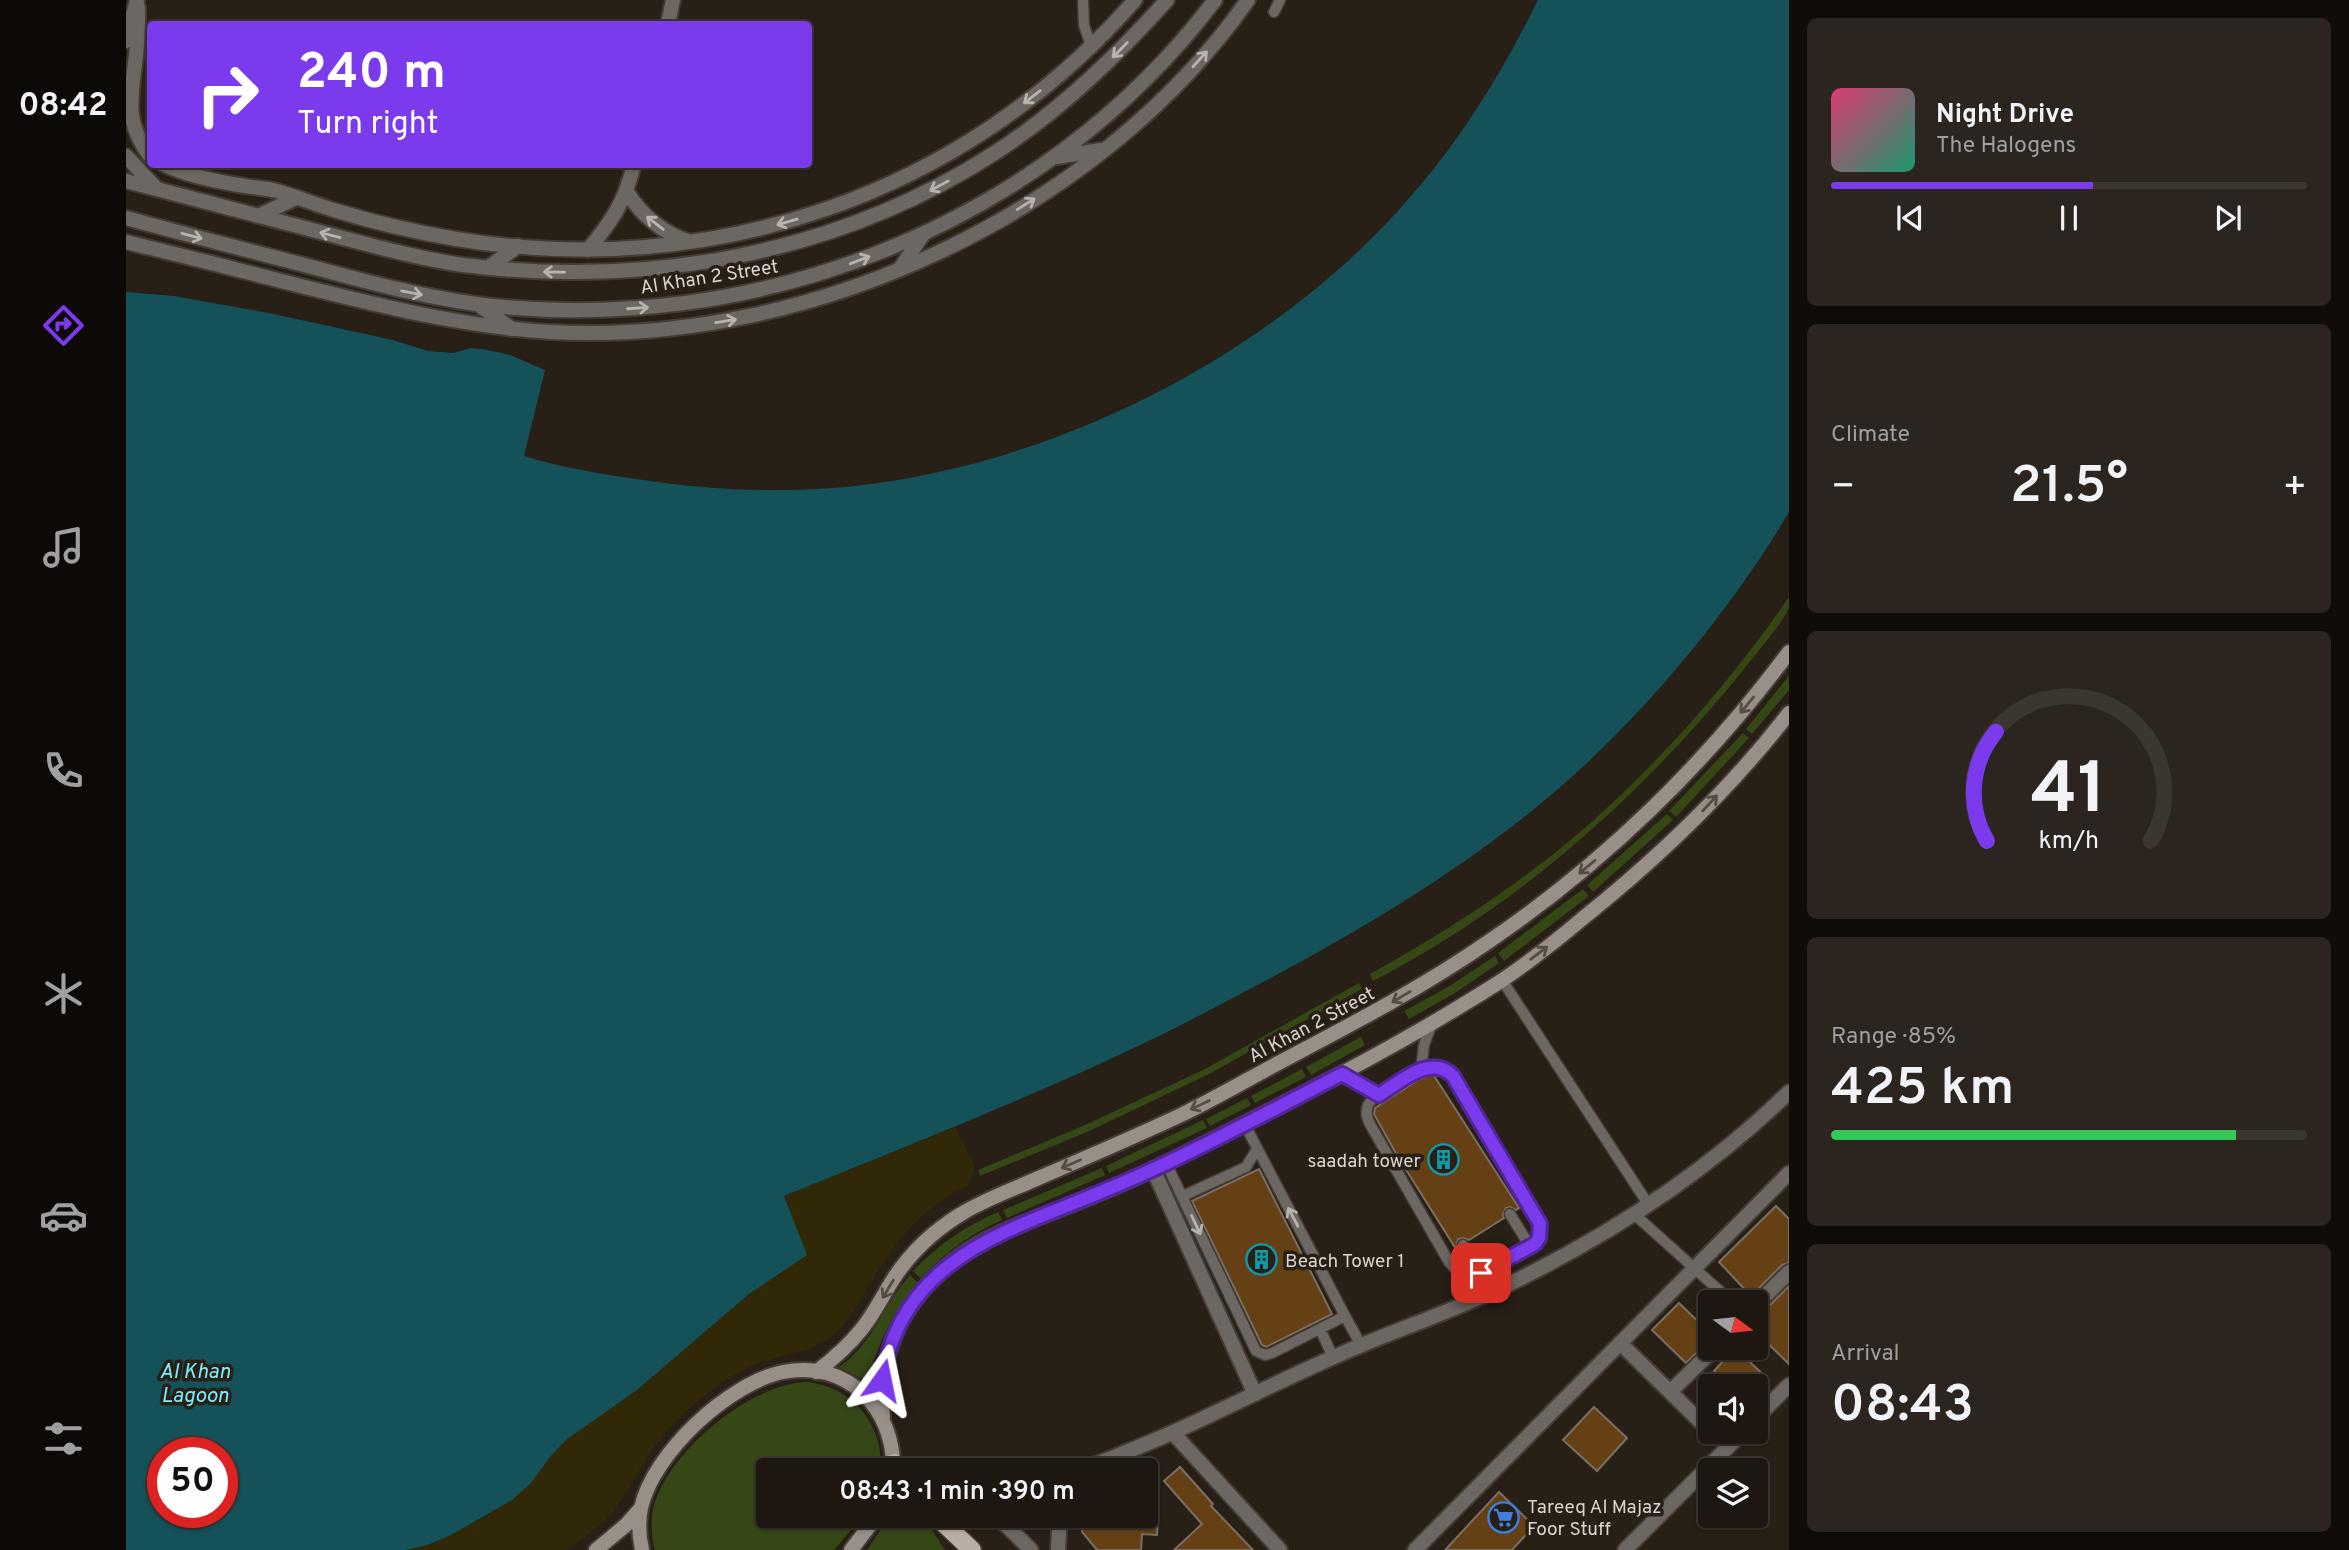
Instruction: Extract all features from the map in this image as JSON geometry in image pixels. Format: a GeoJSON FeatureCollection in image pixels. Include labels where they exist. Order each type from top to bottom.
{"type":"FeatureCollection","features":[{"type":"Feature","properties":{"kind":"main road","name":"Al Khan 2 Street"},"geometry":{"type":"LineString","coordinates":[[816,1372],[860,1331],[894,1278],[917,1250],[962,1213],[1211,1100],[1381,1009],[1463,958],[1538,906],[1609,848],[1670,789],[1731,724],[1789,652]]}},
{"type":"Feature","properties":{"kind":"main road"},"geometry":{"type":"LineString","coordinates":[[894,1458],[883,1417],[882,1380],[890,1345],[902,1317],[943,1269],[990,1238],[1160,1166],[1342,1074],[1502,980],[1570,929],[1664,851],[1742,769],[1789,713]]}},
{"type":"Feature","properties":{"kind":"main road"},"geometry":{"type":"LineString","coordinates":[[642,1550],[639,1530],[641,1508],[662,1463],[685,1435],[717,1407],[751,1385],[768,1376],[794,1370],[816,1372],[836,1377],[860,1390],[870,1398],[883,1417]]}},
{"type":"Feature","properties":{"kind":"main road"},"geometry":{"type":"LineString","coordinates":[[596,1550],[626,1525],[641,1508]]}},
{"type":"Feature","properties":{"kind":"main road"},"geometry":{"type":"LineString","coordinates":[[851,1550],[868,1528]]}},
{"type":"Feature","properties":{"kind":"main road"},"geometry":{"type":"LineString","coordinates":[[944,1528],[959,1550]]}},
{"type":"Feature","properties":{"kind":"main road"},"geometry":{"type":"LineString","coordinates":[[949,1528],[972,1550]]}},
{"type":"Feature","properties":{"kind":"street"},"geometry":{"type":"LineString","coordinates":[[126,41],[137,0]]}},
{"type":"Feature","properties":{"kind":"street"},"geometry":{"type":"LineString","coordinates":[[137,0],[136,55],[128,112],[137,141],[147,153]]}},
{"type":"Feature","properties":{"kind":"street"},"geometry":{"type":"LineString","coordinates":[[669,21],[673,0]]}},
{"type":"Feature","properties":{"kind":"street"},"geometry":{"type":"LineString","coordinates":[[175,168],[234,184],[271,189],[398,228],[458,239],[588,250],[693,243],[762,229],[861,196],[954,150],[1012,113],[1091,46],[1135,0]]}},
{"type":"Feature","properties":{"kind":"street","name":"Al Khan 2 Street"},"geometry":{"type":"LineString","coordinates":[[126,181],[401,253],[461,264],[575,272],[669,267],[718,260],[777,248],[874,216],[959,175],[1027,131],[1090,80],[1167,0]]}},
{"type":"Feature","properties":{"kind":"street","name":"Al Khan 2 Street"},"geometry":{"type":"LineString","coordinates":[[126,218],[400,290],[478,304],[600,310],[703,300],[766,289],[858,261],[923,234],[990,199],[1054,158],[1149,76],[1178,46],[1215,0]]}},
{"type":"Feature","properties":{"kind":"street"},"geometry":{"type":"LineString","coordinates":[[126,242],[384,307],[448,320],[512,328],[600,333],[663,330],[739,319],[812,301],[900,270],[954,245],[1013,212],[1102,150],[1156,104],[1218,39],[1248,0]]}},
{"type":"Feature","properties":{"kind":"street"},"geometry":{"type":"LineString","coordinates":[[1054,158],[1102,150]]}},
{"type":"Feature","properties":{"kind":"street"},"geometry":{"type":"LineString","coordinates":[[126,156],[158,189]]}},
{"type":"Feature","properties":{"kind":"street"},"geometry":{"type":"LineString","coordinates":[[588,250],[611,220],[627,192],[633,168]]}},
{"type":"Feature","properties":{"kind":"street"},"geometry":{"type":"LineString","coordinates":[[627,192],[654,224],[693,243]]}},
{"type":"Feature","properties":{"kind":"street"},"geometry":{"type":"LineString","coordinates":[[258,216],[296,198]]}},
{"type":"Feature","properties":{"kind":"street"},"geometry":{"type":"LineString","coordinates":[[900,270],[923,234]]}},
{"type":"Feature","properties":{"kind":"street"},"geometry":{"type":"LineString","coordinates":[[489,267],[518,246]]}},
{"type":"Feature","properties":{"kind":"street"},"geometry":{"type":"LineString","coordinates":[[478,304],[512,328]]}},
{"type":"Feature","properties":{"kind":"street"},"geometry":{"type":"LineString","coordinates":[[1112,1458],[1173,1433],[1333,1357],[1500,1289],[1557,1259],[1648,1204],[1735,1140],[1789,1092]]}},
{"type":"Feature","properties":{"kind":"street"},"geometry":{"type":"LineString","coordinates":[[1160,1166],[1255,1394]]}},
{"type":"Feature","properties":{"kind":"street"},"geometry":{"type":"LineString","coordinates":[[1415,1550],[1789,1173]]}},
{"type":"Feature","properties":{"kind":"street"},"geometry":{"type":"LineString","coordinates":[[1768,1293],[1789,1272]]}},
{"type":"Feature","properties":{"kind":"street"},"geometry":{"type":"LineString","coordinates":[[1620,1343],[1698,1419]]}},
{"type":"Feature","properties":{"kind":"street"},"geometry":{"type":"LineString","coordinates":[[1670,1392],[1702,1360]]}},
{"type":"Feature","properties":{"kind":"street"},"geometry":{"type":"LineString","coordinates":[[1768,1406],[1789,1385]]}},
{"type":"Feature","properties":{"kind":"street"},"geometry":{"type":"LineString","coordinates":[[1173,1433],[1280,1550]]}},
{"type":"Feature","properties":{"kind":"street"},"geometry":{"type":"LineString","coordinates":[[1723,1444],[1727,1448]]}},
{"type":"Feature","properties":{"kind":"street"},"geometry":{"type":"LineString","coordinates":[[1625,1550],[1731,1444]]}},
{"type":"Feature","properties":{"kind":"street"},"geometry":{"type":"LineString","coordinates":[[1009,1528],[1031,1550]]}},
{"type":"Feature","properties":{"kind":"street"},"geometry":{"type":"LineString","coordinates":[[1058,1550],[1059,1528]]}},
{"type":"Feature","properties":{"kind":"lane"},"geometry":{"type":"LineString","coordinates":[[1083,0],[1084,25],[1091,46]]}},
{"type":"Feature","properties":{"kind":"lane"},"geometry":{"type":"LineString","coordinates":[[1275,12],[1280,0]]}},
{"type":"Feature","properties":{"kind":"lane"},"geometry":{"type":"LineString","coordinates":[[1502,980],[1648,1204]]}},
{"type":"Feature","properties":{"kind":"lane"},"geometry":{"type":"LineString","coordinates":[[1421,1070],[1424,1045],[1433,1022]]}},
{"type":"Feature","properties":{"kind":"lane"},"geometry":{"type":"LineString","coordinates":[[1434,1066],[1441,1067],[1453,1076],[1538,1219],[1539,1238],[1531,1248],[1481,1273],[1468,1276],[1452,1267],[1366,1113],[1371,1100],[1379,1095],[1421,1070],[1434,1066]]}},
{"type":"Feature","properties":{"kind":"lane"},"geometry":{"type":"LineString","coordinates":[[1342,1074],[1379,1095]]}},
{"type":"Feature","properties":{"kind":"lane"},"geometry":{"type":"LineString","coordinates":[[1244,1123],[1361,1345]]}},
{"type":"Feature","properties":{"kind":"lane"},"geometry":{"type":"LineString","coordinates":[[1183,1196],[1245,1167],[1257,1149]]}},
{"type":"Feature","properties":{"kind":"lane"},"geometry":{"type":"LineString","coordinates":[[1160,1166],[1183,1196],[1256,1351],[1269,1354],[1345,1316]]}},
{"type":"Feature","properties":{"kind":"lane"},"geometry":{"type":"LineString","coordinates":[[1510,1214],[1531,1248]]}},
{"type":"Feature","properties":{"kind":"lane"},"geometry":{"type":"LineString","coordinates":[[1634,1214],[1719,1290]]}},
{"type":"Feature","properties":{"kind":"lane"},"geometry":{"type":"LineString","coordinates":[[1462,1245],[1481,1273]]}},
{"type":"Feature","properties":{"kind":"lane"},"geometry":{"type":"LineString","coordinates":[[1320,1329],[1333,1357]]}},
{"type":"Feature","properties":{"kind":"green space"},"geometry":{"type":"Polygon","coordinates":[[[1789,597],[1786,614],[1745,668],[1706,715],[1621,803],[1528,883],[1478,919],[1373,981],[1370,974],[1442,932],[1512,885],[1556,852],[1621,795],[1682,733],[1710,700],[1789,597]]]}},
{"type":"Feature","properties":{"kind":"green space"},"geometry":{"type":"Polygon","coordinates":[[[1789,676],[1789,690],[1752,734],[1746,729],[1789,676]]]}},
{"type":"Feature","properties":{"kind":"green space"},"geometry":{"type":"Polygon","coordinates":[[[1743,733],[1749,738],[1676,817],[1669,811],[1743,733]]]}},
{"type":"Feature","properties":{"kind":"green space"},"geometry":{"type":"Polygon","coordinates":[[[1667,814],[1673,820],[1593,892],[1587,885],[1667,814]]]}},
{"type":"Feature","properties":{"kind":"green space"},"geometry":{"type":"Polygon","coordinates":[[[1583,889],[1589,896],[1504,961],[1498,953],[1583,889]]]}},
{"type":"Feature","properties":{"kind":"green space"},"geometry":{"type":"Polygon","coordinates":[[[1495,956],[1499,963],[1455,993],[1409,1019],[1404,1011],[1448,987],[1495,956]]]}},
{"type":"Feature","properties":{"kind":"green space"},"geometry":{"type":"Polygon","coordinates":[[[1359,983],[1362,989],[1209,1074],[1087,1132],[980,1176],[978,1170],[1085,1125],[1205,1069],[1359,983]]]}},
{"type":"Feature","properties":{"kind":"green space"},"geometry":{"type":"Polygon","coordinates":[[[1361,1037],[1365,1045],[1311,1075],[1306,1067],[1361,1037]]]}},
{"type":"Feature","properties":{"kind":"green space"},"geometry":{"type":"Polygon","coordinates":[[[1302,1069],[1306,1077],[1255,1103],[1251,1096],[1302,1069]]]}},
{"type":"Feature","properties":{"kind":"green space"},"geometry":{"type":"Polygon","coordinates":[[[1247,1098],[1251,1105],[1210,1126],[1206,1119],[1247,1098]]]}},
{"type":"Feature","properties":{"kind":"green space"},"geometry":{"type":"Polygon","coordinates":[[[1203,1120],[1207,1128],[1109,1173],[1106,1166],[1203,1120]]]}},
{"type":"Feature","properties":{"kind":"green space"},"geometry":{"type":"Polygon","coordinates":[[[1102,1168],[1105,1175],[1007,1218],[1003,1210],[1102,1168]]]}},
{"type":"Feature","properties":{"kind":"green space"},"geometry":{"type":"Polygon","coordinates":[[[998,1212],[1002,1220],[958,1245],[921,1279],[913,1271],[952,1237],[998,1212]]]}},
{"type":"Feature","properties":{"kind":"green space"},"geometry":{"type":"Polygon","coordinates":[[[910,1275],[918,1283],[887,1330],[868,1382],[839,1367],[861,1347],[910,1275]]]}},
{"type":"Feature","properties":{"kind":"green space"},"geometry":{"type":"Polygon","coordinates":[[[807,1382],[823,1385],[851,1400],[871,1423],[880,1458],[756,1458],[756,1528],[853,1528],[834,1550],[655,1550],[652,1514],[655,1502],[678,1461],[717,1422],[739,1406],[785,1385],[807,1382]]]}},
{"type":"Feature","properties":{"kind":"green space"},"geometry":{"type":"Polygon","coordinates":[[[882,1528],[931,1528],[945,1550],[867,1550],[882,1528]]]}},
{"type":"Feature","properties":{"kind":"sand"},"geometry":{"type":"Polygon","coordinates":[[[955,1127],[975,1167],[969,1185],[927,1212],[904,1235],[842,1327],[819,1344],[741,1371],[699,1400],[661,1438],[612,1513],[585,1537],[567,1550],[405,1550],[428,1545],[451,1535],[512,1500],[531,1483],[566,1440],[637,1390],[749,1294],[806,1255],[783,1196],[955,1127]]]}},
{"type":"Feature","properties":{"kind":"water","name":"Al Khan Lagoon"},"geometry":{"type":"Polygon","coordinates":[[[1538,0],[1789,0],[1789,512],[1714,623],[1654,694],[1590,760],[1524,817],[1454,868],[1344,938],[1111,1059],[972,1120],[784,1196],[807,1255],[749,1294],[637,1390],[566,1440],[531,1483],[512,1500],[451,1535],[428,1545],[405,1550],[126,1550],[126,292],[174,296],[269,313],[393,340],[428,351],[453,353],[471,348],[510,355],[545,370],[524,456],[553,464],[697,487],[788,490],[875,483],[962,466],[1049,440],[1133,404],[1214,361],[1289,310],[1357,252],[1435,167],[1498,74],[1538,0]]]}},
{"type":"Feature","properties":{"kind":"building","name":"saadah tower"},"geometry":{"type":"Polygon","coordinates":[[[1433,1074],[1519,1208],[1506,1208],[1504,1218],[1469,1240],[1458,1239],[1456,1249],[1374,1114],[1375,1108],[1418,1080],[1433,1074]]]}},
{"type":"Feature","properties":{"kind":"building","name":"Beach Tower 1"},"geometry":{"type":"Polygon","coordinates":[[[1259,1169],[1332,1314],[1266,1347],[1262,1345],[1192,1201],[1259,1169]]]}},
{"type":"Feature","properties":{"kind":"building"},"geometry":{"type":"Polygon","coordinates":[[[1776,1206],[1789,1219],[1789,1263],[1782,1265],[1757,1290],[1745,1290],[1719,1262],[1776,1206]]]}},
{"type":"Feature","properties":{"kind":"building"},"geometry":{"type":"Polygon","coordinates":[[[1789,1286],[1789,1364],[1768,1344],[1768,1307],[1789,1286]]]}},
{"type":"Feature","properties":{"kind":"building"},"geometry":{"type":"Polygon","coordinates":[[[1679,1303],[1698,1321],[1698,1352],[1686,1363],[1652,1330],[1679,1303]]]}},
{"type":"Feature","properties":{"kind":"building"},"geometry":{"type":"Polygon","coordinates":[[[1724,1360],[1748,1360],[1763,1374],[1717,1374],[1714,1371],[1724,1360]]]}},
{"type":"Feature","properties":{"kind":"building"},"geometry":{"type":"Polygon","coordinates":[[[1594,1407],[1627,1438],[1597,1471],[1563,1440],[1594,1407]]]}},
{"type":"Feature","properties":{"kind":"building"},"geometry":{"type":"Polygon","coordinates":[[[1180,1467],[1213,1504],[1211,1506],[1253,1550],[1174,1550],[1202,1524],[1164,1481],[1180,1467]]]}},
{"type":"Feature","properties":{"kind":"building"},"geometry":{"type":"Polygon","coordinates":[[[1499,1492],[1534,1526],[1512,1550],[1445,1550],[1499,1492]]]}},
{"type":"Feature","properties":{"kind":"building"},"geometry":{"type":"Polygon","coordinates":[[[1082,1528],[1157,1528],[1157,1535],[1142,1534],[1141,1550],[1097,1550],[1082,1532],[1082,1528]]]}},
{"type":"Feature","properties":{"kind":"place","name":"saadah tower"},"geometry":{"type":"Point","coordinates":[1444,1160]}},
{"type":"Feature","properties":{"kind":"place","name":"Beach Tower 1"},"geometry":{"type":"Point","coordinates":[1262,1260]}},
{"type":"Feature","properties":{"kind":"place","name":"Tareeq Al Majaz Foor Stuff"},"geometry":{"type":"Point","coordinates":[1504,1517]}},
{"type":"Feature","properties":{"kind":"route"},"geometry":{"type":"LineString","coordinates":[[882,1380],[890,1345],[902,1317],[932,1281],[971,1249],[1011,1228],[1166,1163],[1342,1074],[1379,1095],[1427,1067],[1441,1067],[1453,1076],[1540,1224],[1539,1238],[1531,1248],[1481,1273]]}}]}
